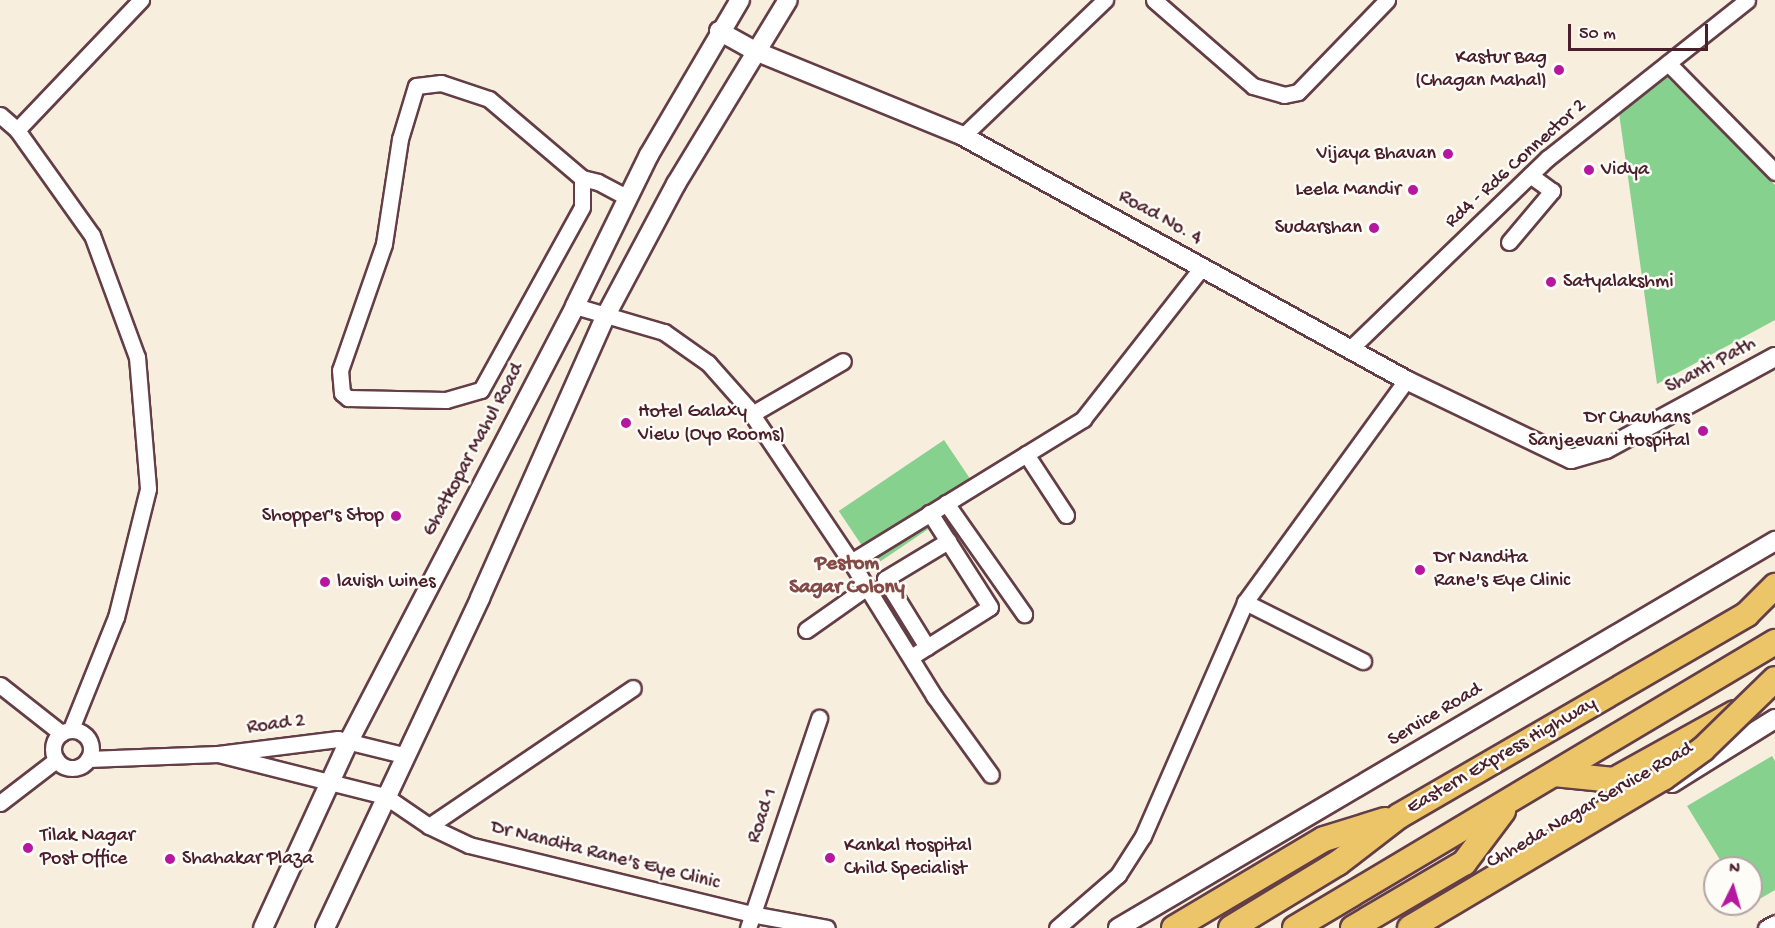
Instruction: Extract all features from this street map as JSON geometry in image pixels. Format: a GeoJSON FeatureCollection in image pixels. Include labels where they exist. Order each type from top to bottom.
{"type":"FeatureCollection","features":[{"type":"Feature","properties":{"kind":"highway","name":"Eastern Express Highway"},"geometry":{"type":"LineString","coordinates":[[1231,928],[1338,863],[1399,816],[1747,614],[1775,586]]}},
{"type":"Feature","properties":{"kind":"highway"},"geometry":{"type":"LineString","coordinates":[[1295,928],[1554,774],[1660,707],[1775,642]]}},
{"type":"Feature","properties":{"kind":"highway"},"geometry":{"type":"LineString","coordinates":[[1410,928],[1663,778],[1703,749],[1775,679]]}},
{"type":"Feature","properties":{"kind":"highway"},"geometry":{"type":"LineString","coordinates":[[1554,774],[1614,780],[1775,691]]}},
{"type":"Feature","properties":{"kind":"highway"},"geometry":{"type":"LineString","coordinates":[[1353,928],[1464,863],[1511,800]]}},
{"type":"Feature","properties":{"kind":"highway"},"geometry":{"type":"LineString","coordinates":[[1174,928],[1324,839],[1399,816]]}},
{"type":"Feature","properties":{"kind":"street"},"geometry":{"type":"LineString","coordinates":[[17,130],[141,0]]}},
{"type":"Feature","properties":{"kind":"street","name":"Ghatkopar Mahul Road"},"geometry":{"type":"LineString","coordinates":[[263,928],[350,739],[575,306],[628,198],[719,31],[740,0]]}},
{"type":"Feature","properties":{"kind":"street"},"geometry":{"type":"LineString","coordinates":[[325,928],[403,755],[480,598],[604,317],[676,184],[754,51],[789,0]]}},
{"type":"Feature","properties":{"kind":"street"},"geometry":{"type":"LineString","coordinates":[[963,136],[1105,0]]}},
{"type":"Feature","properties":{"kind":"street"},"geometry":{"type":"LineString","coordinates":[[1154,0],[1253,86],[1284,95],[1298,93],[1387,0]]}},
{"type":"Feature","properties":{"kind":"street","name":"Rd4 - Rd6 Connector 2"},"geometry":{"type":"LineString","coordinates":[[1351,348],[1530,176],[1747,0]]}},
{"type":"Feature","properties":{"kind":"street","name":"Road No. 4"},"geometry":{"type":"LineString","coordinates":[[719,31],[754,51],[963,136],[1406,380],[1571,459]]}},
{"type":"Feature","properties":{"kind":"street"},"geometry":{"type":"LineString","coordinates":[[1668,63],[1775,172]]}},
{"type":"Feature","properties":{"kind":"street"},"geometry":{"type":"LineString","coordinates":[[582,178],[582,207],[481,390],[446,400],[348,398],[342,393],[340,370],[384,244],[400,140],[416,86],[441,83],[489,99],[582,178],[598,182],[628,198]]}},
{"type":"Feature","properties":{"kind":"street"},"geometry":{"type":"LineString","coordinates":[[0,116],[17,130],[93,235],[137,357],[148,489],[116,617],[66,731],[54,742],[56,760]]}},
{"type":"Feature","properties":{"kind":"street"},"geometry":{"type":"LineString","coordinates":[[1509,242],[1552,191],[1530,176]]}},
{"type":"Feature","properties":{"kind":"street"},"geometry":{"type":"LineString","coordinates":[[851,562],[1083,419],[1202,267]]}},
{"type":"Feature","properties":{"kind":"street"},"geometry":{"type":"LineString","coordinates":[[575,306],[604,317],[618,316],[664,332],[708,363],[752,414],[851,562],[934,696],[990,775]]}},
{"type":"Feature","properties":{"kind":"street","name":"Shanti Path"},"geometry":{"type":"LineString","coordinates":[[1571,459],[1606,448],[1775,357]]}},
{"type":"Feature","properties":{"kind":"street"},"geometry":{"type":"LineString","coordinates":[[752,414],[843,361]]}},
{"type":"Feature","properties":{"kind":"street"},"geometry":{"type":"LineString","coordinates":[[1057,928],[1118,875],[1143,836],[1245,602],[1406,380]]}},
{"type":"Feature","properties":{"kind":"street"},"geometry":{"type":"LineString","coordinates":[[1026,454],[1066,515]]}},
{"type":"Feature","properties":{"kind":"street"},"geometry":{"type":"LineString","coordinates":[[946,503],[1024,614]]}},
{"type":"Feature","properties":{"kind":"street"},"geometry":{"type":"LineString","coordinates":[[911,657],[990,607],[930,513]]}},
{"type":"Feature","properties":{"kind":"street"},"geometry":{"type":"LineString","coordinates":[[927,646],[885,579],[948,541]]}},
{"type":"Feature","properties":{"kind":"street","name":"Service Road"},"geometry":{"type":"LineString","coordinates":[[1118,928],[1775,541]]}},
{"type":"Feature","properties":{"kind":"street"},"geometry":{"type":"LineString","coordinates":[[806,630],[867,587]]}},
{"type":"Feature","properties":{"kind":"street"},"geometry":{"type":"LineString","coordinates":[[1245,602],[1363,661]]}},
{"type":"Feature","properties":{"kind":"street"},"geometry":{"type":"LineString","coordinates":[[0,685],[66,731],[87,736],[92,747],[88,759],[72,768],[56,760]]}},
{"type":"Feature","properties":{"kind":"street"},"geometry":{"type":"LineString","coordinates":[[429,826],[633,688]]}},
{"type":"Feature","properties":{"kind":"street","name":"Road 1"},"geometry":{"type":"LineString","coordinates":[[750,921],[819,718]]}},
{"type":"Feature","properties":{"kind":"street","name":"Chheda Nagar Service Road"},"geometry":{"type":"LineString","coordinates":[[1426,928],[1775,719]]}},
{"type":"Feature","properties":{"kind":"street","name":"Road 2"},"geometry":{"type":"LineString","coordinates":[[88,759],[218,754],[350,739],[403,755]]}},
{"type":"Feature","properties":{"kind":"street","name":"Dr Nandita Rane's Eye Clinic"},"geometry":{"type":"LineString","coordinates":[[218,754],[385,796],[429,826],[469,845],[750,921],[826,928]]}},
{"type":"Feature","properties":{"kind":"street"},"geometry":{"type":"LineString","coordinates":[[0,803],[56,760]]}},
{"type":"Feature","properties":{"kind":"street"},"geometry":{"type":"LineString","coordinates":[[1766,928],[1775,923]]}},
{"type":"Feature","properties":{"kind":"green space"},"geometry":{"type":"Polygon","coordinates":[[[1666,76],[1775,185],[1775,320],[1657,384],[1619,113],[1666,76]]]}},
{"type":"Feature","properties":{"kind":"green space"},"geometry":{"type":"Polygon","coordinates":[[[944,440],[980,494],[875,565],[839,511],[944,440]]]}},
{"type":"Feature","properties":{"kind":"green space"},"geometry":{"type":"Polygon","coordinates":[[[1772,756],[1775,761],[1775,890],[1763,897],[1763,856],[1718,856],[1687,806],[1772,756]]]}},
{"type":"Feature","properties":{"kind":"place","name":"Kastur Bag (Chagan Mahal)"},"geometry":{"type":"Point","coordinates":[1559,70]}},
{"type":"Feature","properties":{"kind":"place","name":"Vijaya Bhavan"},"geometry":{"type":"Point","coordinates":[1448,154]}},
{"type":"Feature","properties":{"kind":"place","name":"Vidya"},"geometry":{"type":"Point","coordinates":[1589,170]}},
{"type":"Feature","properties":{"kind":"place","name":"Leela Mandir"},"geometry":{"type":"Point","coordinates":[1413,190]}},
{"type":"Feature","properties":{"kind":"place","name":"Sudarshan"},"geometry":{"type":"Point","coordinates":[1374,228]}},
{"type":"Feature","properties":{"kind":"place","name":"Satyalakshmi"},"geometry":{"type":"Point","coordinates":[1551,282]}},
{"type":"Feature","properties":{"kind":"place","name":"Hotel Galaxy View (Oyo Rooms)"},"geometry":{"type":"Point","coordinates":[626,423]}},
{"type":"Feature","properties":{"kind":"place","name":"Dr Chauhans Sanjeevani Hospital"},"geometry":{"type":"Point","coordinates":[1703,431]}},
{"type":"Feature","properties":{"kind":"place","name":"Shopper's Stop"},"geometry":{"type":"Point","coordinates":[396,516]}},
{"type":"Feature","properties":{"kind":"place","name":"Dr Nandita Rane's Eye Clinic"},"geometry":{"type":"Point","coordinates":[1420,570]}},
{"type":"Feature","properties":{"kind":"place","name":"lavish wines"},"geometry":{"type":"Point","coordinates":[325,582]}},
{"type":"Feature","properties":{"kind":"place","name":"Tilak Nagar Post Office"},"geometry":{"type":"Point","coordinates":[28,848]}},
{"type":"Feature","properties":{"kind":"place","name":"Kankal Hospital Child Specialist"},"geometry":{"type":"Point","coordinates":[830,858]}},
{"type":"Feature","properties":{"kind":"place","name":"Shahakar Plaza"},"geometry":{"type":"Point","coordinates":[170,859]}},
{"type":"Feature","properties":{"kind":"district","name":"Pestom Sagar Colony"},"geometry":{"type":"Point","coordinates":[847,577]}}]}
